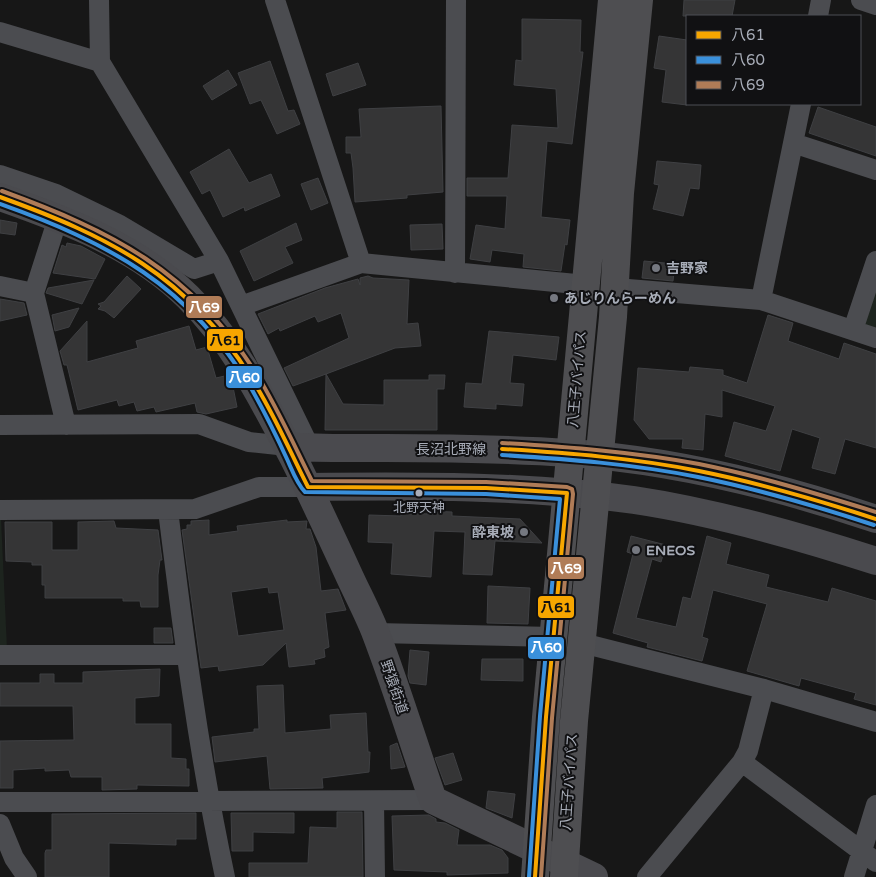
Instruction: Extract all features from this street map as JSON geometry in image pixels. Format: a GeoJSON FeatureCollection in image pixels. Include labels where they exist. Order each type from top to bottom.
{"type":"FeatureCollection","features":[{"type":"Feature","properties":{"kind":"highway","name":"八王子バイパス"},"geometry":{"type":"LineString","coordinates":[[535,877],[535,850],[612,0]]}},
{"type":"Feature","properties":{"kind":"highway","name":"八王子バイパス"},"geometry":{"type":"LineString","coordinates":[[564,870],[582,643],[616,288],[620,192],[639,0]]}},
{"type":"Feature","properties":{"kind":"main road","name":"野猿街道"},"geometry":{"type":"LineString","coordinates":[[0,197],[95,234],[134,256],[188,297],[242,363],[299,447],[308,487],[376,633],[433,800]]}},
{"type":"Feature","properties":{"kind":"main road","name":"長沼北野線"},"geometry":{"type":"LineString","coordinates":[[299,447],[488,449],[600,456],[672,467],[751,483],[876,519]]}},
{"type":"Feature","properties":{"kind":"main road"},"geometry":{"type":"LineString","coordinates":[[668,507],[657,492],[660,476],[672,467]]}},
{"type":"Feature","properties":{"kind":"main road"},"geometry":{"type":"LineString","coordinates":[[308,487],[486,488],[597,496],[668,507],[781,533],[876,561]]}},
{"type":"Feature","properties":{"kind":"main road"},"geometry":{"type":"LineString","coordinates":[[433,800],[535,850],[564,870],[594,877]]}},
{"type":"Feature","properties":{"kind":"street"},"geometry":{"type":"LineString","coordinates":[[0,425],[199,424],[249,442],[299,447],[241,306],[219,261],[100,62],[100,0]]}},
{"type":"Feature","properties":{"kind":"street"},"geometry":{"type":"LineString","coordinates":[[275,0],[361,263]]}},
{"type":"Feature","properties":{"kind":"street"},"geometry":{"type":"LineString","coordinates":[[455,273],[456,0]]}},
{"type":"Feature","properties":{"kind":"street"},"geometry":{"type":"LineString","coordinates":[[818,15],[821,0]]}},
{"type":"Feature","properties":{"kind":"street"},"geometry":{"type":"LineString","coordinates":[[861,0],[876,5]]}},
{"type":"Feature","properties":{"kind":"street"},"geometry":{"type":"LineString","coordinates":[[0,32],[100,62]]}},
{"type":"Feature","properties":{"kind":"street"},"geometry":{"type":"LineString","coordinates":[[761,300],[801,105]]}},
{"type":"Feature","properties":{"kind":"street"},"geometry":{"type":"LineString","coordinates":[[793,143],[876,170]]}},
{"type":"Feature","properties":{"kind":"street"},"geometry":{"type":"LineString","coordinates":[[0,175],[56,194],[120,224],[194,269],[219,261]]}},
{"type":"Feature","properties":{"kind":"street"},"geometry":{"type":"LineString","coordinates":[[58,218],[34,293],[66,425]]}},
{"type":"Feature","properties":{"kind":"street"},"geometry":{"type":"LineString","coordinates":[[853,330],[876,261]]}},
{"type":"Feature","properties":{"kind":"street"},"geometry":{"type":"LineString","coordinates":[[241,306],[361,263],[586,285]]}},
{"type":"Feature","properties":{"kind":"street"},"geometry":{"type":"LineString","coordinates":[[0,286],[34,293]]}},
{"type":"Feature","properties":{"kind":"street"},"geometry":{"type":"LineString","coordinates":[[616,288],[761,300],[876,338]]}},
{"type":"Feature","properties":{"kind":"street"},"geometry":{"type":"LineString","coordinates":[[0,510],[195,509],[259,487],[308,487]]}},
{"type":"Feature","properties":{"kind":"street"},"geometry":{"type":"LineString","coordinates":[[168,510],[186,655],[209,802],[225,877]]}},
{"type":"Feature","properties":{"kind":"street"},"geometry":{"type":"LineString","coordinates":[[376,633],[554,637]]}},
{"type":"Feature","properties":{"kind":"street"},"geometry":{"type":"LineString","coordinates":[[582,643],[764,690],[876,722]]}},
{"type":"Feature","properties":{"kind":"street"},"geometry":{"type":"LineString","coordinates":[[0,656],[186,655]]}},
{"type":"Feature","properties":{"kind":"street"},"geometry":{"type":"LineString","coordinates":[[647,877],[742,762],[748,751],[764,690]]}},
{"type":"Feature","properties":{"kind":"street"},"geometry":{"type":"LineString","coordinates":[[742,762],[869,857]]}},
{"type":"Feature","properties":{"kind":"street"},"geometry":{"type":"LineString","coordinates":[[0,802],[433,800]]}},
{"type":"Feature","properties":{"kind":"street"},"geometry":{"type":"LineString","coordinates":[[374,801],[375,877]]}},
{"type":"Feature","properties":{"kind":"street"},"geometry":{"type":"LineString","coordinates":[[854,877],[869,857],[876,805]]}},
{"type":"Feature","properties":{"kind":"street"},"geometry":{"type":"LineString","coordinates":[[0,824],[14,858],[27,877]]}},
{"type":"Feature","properties":{"kind":"shaded area"},"geometry":{"type":"Polygon","coordinates":[[[876,274],[876,330],[863,325],[876,274]]]}},
{"type":"Feature","properties":{"kind":"shaded area"},"geometry":{"type":"Polygon","coordinates":[[[1,518],[7,649],[0,649],[1,518]]]}},
{"type":"Feature","properties":{"kind":"building"},"geometry":{"type":"Polygon","coordinates":[[[684,0],[735,0],[732,15],[683,16],[684,0]]]}},
{"type":"Feature","properties":{"kind":"building"},"geometry":{"type":"Polygon","coordinates":[[[522,19],[581,20],[580,52],[583,52],[572,144],[547,141],[541,217],[570,220],[561,271],[523,267],[524,254],[492,250],[490,262],[470,259],[476,225],[505,229],[507,196],[467,196],[467,178],[508,178],[512,125],[558,128],[556,89],[514,85],[516,60],[522,61],[522,19]]]}},
{"type":"Feature","properties":{"kind":"building"},"geometry":{"type":"Polygon","coordinates":[[[659,36],[686,40],[686,105],[662,102],[666,70],[654,68],[659,36]]]}},
{"type":"Feature","properties":{"kind":"building"},"geometry":{"type":"Polygon","coordinates":[[[270,61],[288,111],[294,110],[300,124],[277,134],[261,100],[250,104],[238,73],[270,61]]]}},
{"type":"Feature","properties":{"kind":"building"},"geometry":{"type":"Polygon","coordinates":[[[358,63],[366,85],[333,96],[326,74],[358,63]]]}},
{"type":"Feature","properties":{"kind":"building"},"geometry":{"type":"Polygon","coordinates":[[[228,70],[237,85],[212,100],[203,86],[228,70]]]}},
{"type":"Feature","properties":{"kind":"building"},"geometry":{"type":"Polygon","coordinates":[[[441,106],[443,192],[407,195],[407,198],[355,202],[351,153],[346,153],[346,137],[361,137],[359,109],[441,106]]]}},
{"type":"Feature","properties":{"kind":"building"},"geometry":{"type":"Polygon","coordinates":[[[818,107],[876,127],[876,156],[809,133],[818,107]]]}},
{"type":"Feature","properties":{"kind":"building"},"geometry":{"type":"Polygon","coordinates":[[[229,149],[249,183],[271,174],[280,196],[245,211],[244,207],[223,217],[210,190],[202,194],[190,172],[229,149]]]}},
{"type":"Feature","properties":{"kind":"building"},"geometry":{"type":"Polygon","coordinates":[[[657,161],[701,165],[699,189],[690,188],[683,216],[653,209],[659,185],[654,184],[657,161]]]}},
{"type":"Feature","properties":{"kind":"building"},"geometry":{"type":"Polygon","coordinates":[[[318,178],[328,203],[311,210],[301,184],[318,178]]]}},
{"type":"Feature","properties":{"kind":"building"},"geometry":{"type":"Polygon","coordinates":[[[0,220],[17,223],[15,235],[0,233],[0,220]]]}},
{"type":"Feature","properties":{"kind":"building"},"geometry":{"type":"Polygon","coordinates":[[[296,223],[302,240],[285,247],[293,263],[254,281],[240,251],[296,223]]]}},
{"type":"Feature","properties":{"kind":"building"},"geometry":{"type":"Polygon","coordinates":[[[442,224],[443,249],[411,250],[410,225],[442,224]]]}},
{"type":"Feature","properties":{"kind":"building"},"geometry":{"type":"Polygon","coordinates":[[[67,243],[81,246],[105,259],[95,279],[53,273],[62,245],[66,247],[67,243]]]}},
{"type":"Feature","properties":{"kind":"building"},"geometry":{"type":"Polygon","coordinates":[[[644,261],[675,264],[673,281],[642,278],[644,261]]]}},
{"type":"Feature","properties":{"kind":"building"},"geometry":{"type":"Polygon","coordinates":[[[127,276],[141,289],[114,318],[105,311],[98,309],[101,306],[98,304],[104,302],[127,276]]]}},
{"type":"Feature","properties":{"kind":"building"},"geometry":{"type":"Polygon","coordinates":[[[368,276],[373,278],[409,280],[407,324],[418,323],[421,346],[395,348],[293,386],[284,368],[349,338],[341,313],[318,322],[315,316],[280,331],[279,328],[268,334],[258,314],[325,288],[358,279],[360,285],[360,278],[368,276]]]}},
{"type":"Feature","properties":{"kind":"building"},"geometry":{"type":"Polygon","coordinates":[[[94,280],[82,304],[46,293],[48,288],[94,280]]]}},
{"type":"Feature","properties":{"kind":"building"},"geometry":{"type":"Polygon","coordinates":[[[0,299],[24,303],[27,315],[0,321],[0,299]]]}},
{"type":"Feature","properties":{"kind":"building"},"geometry":{"type":"Polygon","coordinates":[[[79,308],[69,327],[55,331],[52,315],[79,308]]]}},
{"type":"Feature","properties":{"kind":"building"},"geometry":{"type":"Polygon","coordinates":[[[768,315],[793,323],[788,341],[839,359],[844,343],[876,354],[876,448],[845,439],[835,474],[812,468],[820,438],[792,429],[780,471],[725,456],[734,422],[766,431],[775,406],[722,390],[722,417],[705,414],[703,450],[682,448],[683,439],[649,439],[634,420],[638,368],[689,372],[690,367],[723,370],[723,375],[747,383],[768,315]]]}},
{"type":"Feature","properties":{"kind":"building"},"geometry":{"type":"Polygon","coordinates":[[[87,321],[87,362],[138,348],[136,341],[189,326],[196,350],[207,347],[216,378],[229,375],[231,377],[237,407],[206,414],[197,412],[195,403],[156,412],[154,407],[137,411],[134,402],[119,406],[117,400],[78,410],[67,365],[64,365],[60,351],[87,321]]]}},
{"type":"Feature","properties":{"kind":"building"},"geometry":{"type":"Polygon","coordinates":[[[489,331],[559,337],[556,360],[513,355],[510,383],[524,384],[522,406],[496,404],[496,409],[464,407],[466,383],[482,384],[489,331]]]}},
{"type":"Feature","properties":{"kind":"building"},"geometry":{"type":"Polygon","coordinates":[[[326,374],[343,404],[384,405],[384,380],[429,380],[429,375],[445,375],[444,389],[437,389],[437,430],[325,430],[326,374]]]}},
{"type":"Feature","properties":{"kind":"building"},"geometry":{"type":"Polygon","coordinates":[[[427,511],[452,512],[452,516],[520,519],[542,543],[495,541],[492,575],[463,574],[465,532],[434,531],[431,577],[391,574],[393,543],[368,542],[369,515],[401,516],[401,512],[427,514],[427,511]]]}},
{"type":"Feature","properties":{"kind":"building"},"geometry":{"type":"Polygon","coordinates":[[[209,520],[209,535],[238,531],[237,526],[287,520],[287,522],[307,521],[306,529],[310,529],[316,547],[321,591],[338,589],[346,610],[325,613],[329,647],[324,649],[325,657],[314,660],[315,664],[289,667],[286,643],[263,665],[219,671],[218,666],[201,668],[182,530],[187,529],[187,525],[191,525],[191,521],[209,520]],[[268,587],[231,592],[238,636],[284,630],[278,592],[269,593],[268,587]]]}},
{"type":"Feature","properties":{"kind":"building"},"geometry":{"type":"Polygon","coordinates":[[[114,521],[116,528],[158,530],[162,560],[160,560],[158,575],[158,607],[141,607],[140,601],[123,601],[123,598],[45,598],[45,585],[42,585],[42,565],[32,565],[32,562],[6,561],[5,522],[52,522],[52,550],[78,550],[78,522],[114,521]]]}},
{"type":"Feature","properties":{"kind":"building"},"geometry":{"type":"Polygon","coordinates":[[[631,536],[666,545],[661,562],[652,559],[636,618],[676,627],[683,597],[691,599],[707,536],[731,543],[726,564],[769,575],[766,587],[828,602],[832,588],[876,601],[876,705],[854,699],[856,693],[801,678],[799,686],[747,671],[767,604],[713,590],[702,637],[708,639],[702,661],[647,647],[648,643],[613,633],[633,554],[627,552],[631,536]]]}},
{"type":"Feature","properties":{"kind":"building"},"geometry":{"type":"Polygon","coordinates":[[[488,586],[530,588],[528,624],[487,623],[488,586]]]}},
{"type":"Feature","properties":{"kind":"building"},"geometry":{"type":"Polygon","coordinates":[[[154,628],[171,628],[173,643],[154,643],[154,628]]]}},
{"type":"Feature","properties":{"kind":"building"},"geometry":{"type":"Polygon","coordinates":[[[410,650],[429,652],[426,685],[410,683],[408,676],[410,650]]]}},
{"type":"Feature","properties":{"kind":"building"},"geometry":{"type":"Polygon","coordinates":[[[482,659],[523,659],[523,681],[481,680],[482,659]]]}},
{"type":"Feature","properties":{"kind":"building"},"geometry":{"type":"Polygon","coordinates":[[[160,669],[159,696],[135,698],[135,724],[171,724],[171,758],[186,759],[186,769],[189,769],[189,786],[137,785],[137,789],[102,790],[102,777],[71,777],[69,770],[45,771],[45,768],[13,770],[13,788],[0,788],[0,741],[74,740],[73,706],[0,706],[0,683],[40,683],[40,674],[54,674],[54,683],[83,683],[83,672],[160,669]]]}},
{"type":"Feature","properties":{"kind":"building"},"geometry":{"type":"Polygon","coordinates":[[[283,685],[285,733],[331,729],[330,715],[366,713],[368,752],[370,752],[369,772],[322,778],[323,788],[270,789],[267,756],[215,762],[212,737],[254,732],[254,729],[259,729],[257,686],[283,685]]]}},
{"type":"Feature","properties":{"kind":"building"},"geometry":{"type":"Polygon","coordinates":[[[397,743],[405,767],[391,769],[390,746],[397,743]]]}},
{"type":"Feature","properties":{"kind":"building"},"geometry":{"type":"Polygon","coordinates":[[[453,753],[462,780],[445,785],[435,758],[453,753]]]}},
{"type":"Feature","properties":{"kind":"building"},"geometry":{"type":"Polygon","coordinates":[[[488,791],[515,794],[512,818],[486,808],[488,791]]]}},
{"type":"Feature","properties":{"kind":"building"},"geometry":{"type":"Polygon","coordinates":[[[337,812],[362,812],[363,877],[249,877],[249,863],[308,863],[310,827],[337,828],[337,812]]]}},
{"type":"Feature","properties":{"kind":"building"},"geometry":{"type":"Polygon","coordinates":[[[196,813],[196,839],[176,839],[176,845],[109,843],[109,877],[45,877],[45,853],[46,850],[52,850],[52,814],[196,813]]]}},
{"type":"Feature","properties":{"kind":"building"},"geometry":{"type":"Polygon","coordinates":[[[231,813],[294,813],[294,833],[253,832],[253,851],[232,851],[231,813]]]}},
{"type":"Feature","properties":{"kind":"building"},"geometry":{"type":"Polygon","coordinates":[[[429,815],[436,819],[436,822],[445,823],[459,830],[457,845],[490,845],[502,850],[508,858],[508,873],[447,875],[447,872],[394,870],[392,816],[429,815]]]}},
{"type":"Feature","properties":{"kind":"transit line","name":"八69"},"geometry":{"type":"LineString","coordinates":[[2,191],[42,206],[114,239],[176,281],[204,307],[231,338],[256,373],[312,481],[486,482],[567,487],[572,489],[552,718],[541,877]]}},
{"type":"Feature","properties":{"kind":"transit line","name":"八61"},"geometry":{"type":"LineString","coordinates":[[0,197],[76,227],[110,244],[142,263],[172,285],[200,311],[226,341],[258,389],[308,487],[486,488],[567,493],[546,717],[535,877]]}},
{"type":"Feature","properties":{"kind":"transit line","name":"八60"},"geometry":{"type":"LineString","coordinates":[[0,204],[40,219],[111,252],[143,272],[173,295],[201,321],[227,352],[251,388],[297,481],[305,492],[486,494],[560,499],[540,716],[529,877]]}},
{"type":"Feature","properties":{"kind":"transit line","name":"八69"},"geometry":{"type":"LineString","coordinates":[[502,443],[650,456],[699,464],[766,480],[876,512]]}},
{"type":"Feature","properties":{"kind":"transit line","name":"八61"},"geometry":{"type":"LineString","coordinates":[[502,449],[601,457],[699,471],[788,492],[876,519]]}},
{"type":"Feature","properties":{"kind":"transit line","name":"八60"},"geometry":{"type":"LineString","coordinates":[[502,455],[575,460],[674,472],[787,498],[874,525]]}},
{"type":"Feature","properties":{"kind":"place","name":"吉野家"},"geometry":{"type":"Point","coordinates":[656,268]}},
{"type":"Feature","properties":{"kind":"place","name":"あじりんらーめん"},"geometry":{"type":"Point","coordinates":[554,298]}},
{"type":"Feature","properties":{"kind":"place","name":"北野天神"},"geometry":{"type":"Point","coordinates":[419,493]}},
{"type":"Feature","properties":{"kind":"place","name":"酔東坡"},"geometry":{"type":"Point","coordinates":[524,532]}},
{"type":"Feature","properties":{"kind":"place","name":"ENEOS"},"geometry":{"type":"Point","coordinates":[636,550]}}]}
